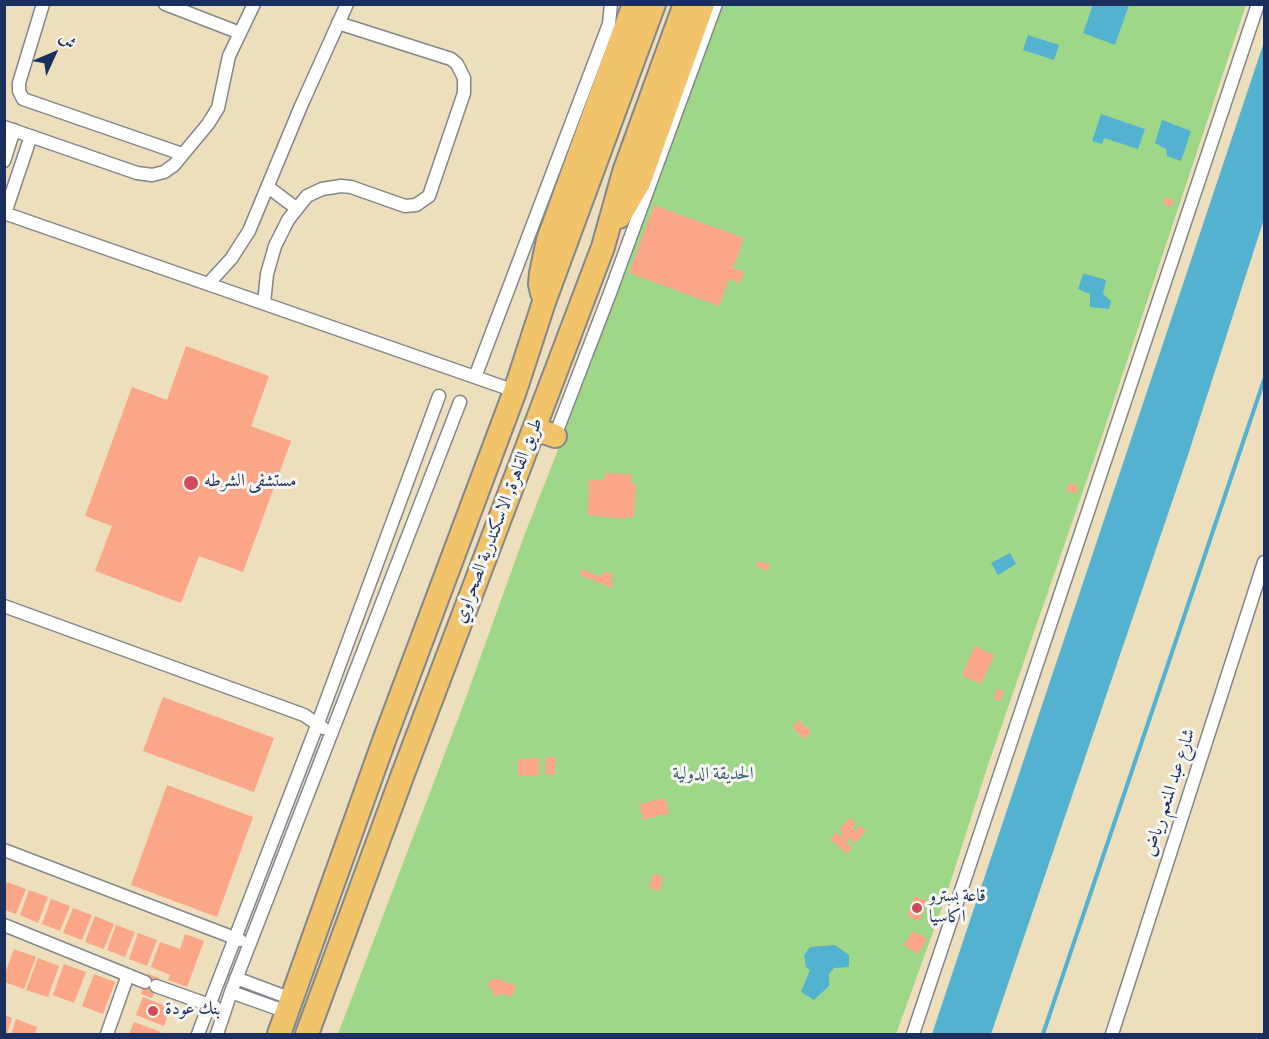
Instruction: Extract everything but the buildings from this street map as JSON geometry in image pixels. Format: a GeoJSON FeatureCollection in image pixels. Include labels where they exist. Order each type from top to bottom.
{"type":"FeatureCollection","features":[{"type":"Feature","properties":{"kind":"highway"},"geometry":{"type":"LineString","coordinates":[[544,302],[540,284],[548,240],[634,4]]}},
{"type":"Feature","properties":{"kind":"highway","name":"طريق القاهرة, الاسكندرية الصحراوي"},"geometry":{"type":"LineString","coordinates":[[279,1035],[385,738],[515,392],[544,302],[654,4]]}},
{"type":"Feature","properties":{"kind":"highway","name":"طريق القاهرة, الاسكندرية الصحراوي"},"geometry":{"type":"LineString","coordinates":[[307,1035],[403,774],[545,433],[608,233],[624,172],[685,4]]}},
{"type":"Feature","properties":{"kind":"highway"},"geometry":{"type":"LineString","coordinates":[[608,233],[625,209],[639,183],[703,4]]}},
{"type":"Feature","properties":{"kind":"street"},"geometry":{"type":"LineString","coordinates":[[43,4],[19,83],[19,91],[23,99],[182,154]]}},
{"type":"Feature","properties":{"kind":"street"},"geometry":{"type":"LineString","coordinates":[[4,161],[9,128],[144,175],[164,172],[208,124],[218,108],[223,92],[226,65],[255,4]]}},
{"type":"Feature","properties":{"kind":"street"},"geometry":{"type":"LineString","coordinates":[[208,284],[241,245],[347,4]]}},
{"type":"Feature","properties":{"kind":"street"},"geometry":{"type":"LineString","coordinates":[[475,377],[609,24],[611,4]]}},
{"type":"Feature","properties":{"kind":"street"},"geometry":{"type":"LineString","coordinates":[[545,433],[610,293],[716,4]]}},
{"type":"Feature","properties":{"kind":"street"},"geometry":{"type":"LineString","coordinates":[[913,1035],[1258,4]]}},
{"type":"Feature","properties":{"kind":"street"},"geometry":{"type":"LineString","coordinates":[[171,5],[240,33]]}},
{"type":"Feature","properties":{"kind":"street"},"geometry":{"type":"LineString","coordinates":[[264,303],[267,274],[275,246],[296,207],[314,192],[331,186],[341,186],[361,190],[405,206],[421,203],[432,191],[464,93],[462,70],[451,59],[338,23]]}},
{"type":"Feature","properties":{"kind":"street"},"geometry":{"type":"LineString","coordinates":[[31,136],[5,213],[515,392]]}},
{"type":"Feature","properties":{"kind":"street"},"geometry":{"type":"LineString","coordinates":[[268,187],[296,207]]}},
{"type":"Feature","properties":{"kind":"street"},"geometry":{"type":"LineString","coordinates":[[198,1035],[318,723],[439,396]]}},
{"type":"Feature","properties":{"kind":"street"},"geometry":{"type":"LineString","coordinates":[[218,1035],[236,978],[460,402]]}},
{"type":"Feature","properties":{"kind":"street","name":"شارع عبد المنعم رياض"},"geometry":{"type":"LineString","coordinates":[[1112,1035],[1264,562]]}},
{"type":"Feature","properties":{"kind":"street"},"geometry":{"type":"LineString","coordinates":[[4,606],[304,715],[331,734]]}},
{"type":"Feature","properties":{"kind":"street"},"geometry":{"type":"LineString","coordinates":[[4,850],[250,944]]}},
{"type":"Feature","properties":{"kind":"street"},"geometry":{"type":"LineString","coordinates":[[4,925],[151,984],[225,1010]]}},
{"type":"Feature","properties":{"kind":"street"},"geometry":{"type":"LineString","coordinates":[[107,1035],[128,975]]}},
{"type":"Feature","properties":{"kind":"street"},"geometry":{"type":"LineString","coordinates":[[236,978],[290,1006]]}},
{"type":"Feature","properties":{"kind":"street"},"geometry":{"type":"LineString","coordinates":[[231,992],[290,1006]]}},
{"type":"Feature","properties":{"kind":"green space","name":"الحديقة الدولية"},"geometry":{"type":"Polygon","coordinates":[[[721,5],[1246,5],[1101,439],[987,768],[944,902],[896,1034],[338,1034],[464,703],[524,536],[656,187],[721,5]]]}},
{"type":"Feature","properties":{"kind":"water"},"geometry":{"type":"Polygon","coordinates":[[[1093,5],[1129,5],[1115,45],[1083,33],[1093,5]]]}},
{"type":"Feature","properties":{"kind":"water"},"geometry":{"type":"Polygon","coordinates":[[[1028,35],[1059,45],[1054,60],[1023,50],[1028,35]]]}},
{"type":"Feature","properties":{"kind":"water"},"geometry":{"type":"Polygon","coordinates":[[[1264,42],[1264,219],[1187,458],[991,1034],[932,1034],[1264,42]]]}},
{"type":"Feature","properties":{"kind":"water"},"geometry":{"type":"Polygon","coordinates":[[[1101,114],[1145,129],[1138,149],[1104,138],[1102,144],[1092,141],[1101,114]]]}},
{"type":"Feature","properties":{"kind":"water"},"geometry":{"type":"Polygon","coordinates":[[[1162,120],[1191,131],[1181,161],[1167,156],[1166,149],[1155,143],[1162,120]]]}},
{"type":"Feature","properties":{"kind":"water"},"geometry":{"type":"Polygon","coordinates":[[[1083,274],[1106,280],[1103,294],[1111,301],[1109,309],[1090,307],[1090,294],[1078,289],[1083,274]]]}},
{"type":"Feature","properties":{"kind":"water"},"geometry":{"type":"Polygon","coordinates":[[[1010,553],[1016,564],[998,575],[991,563],[1010,553]]]}},
{"type":"Feature","properties":{"kind":"water"},"geometry":{"type":"Polygon","coordinates":[[[835,945],[849,955],[849,967],[834,968],[829,974],[829,986],[814,1000],[801,992],[810,970],[806,967],[804,955],[810,947],[835,945]]]}},
{"type":"Feature","properties":{"kind":"waterway"},"geometry":{"type":"LineString","coordinates":[[1043,1034],[1264,380]]}},
{"type":"Feature","properties":{"kind":"place","name":"مستشفى الشرطه"},"geometry":{"type":"Point","coordinates":[191,483]}},
{"type":"Feature","properties":{"kind":"place","name":"قاعة بسترو اكاسيا"},"geometry":{"type":"Point","coordinates":[917,908]}},
{"type":"Feature","properties":{"kind":"place","name":"بنك عودة"},"geometry":{"type":"Point","coordinates":[153,1011]}}]}
